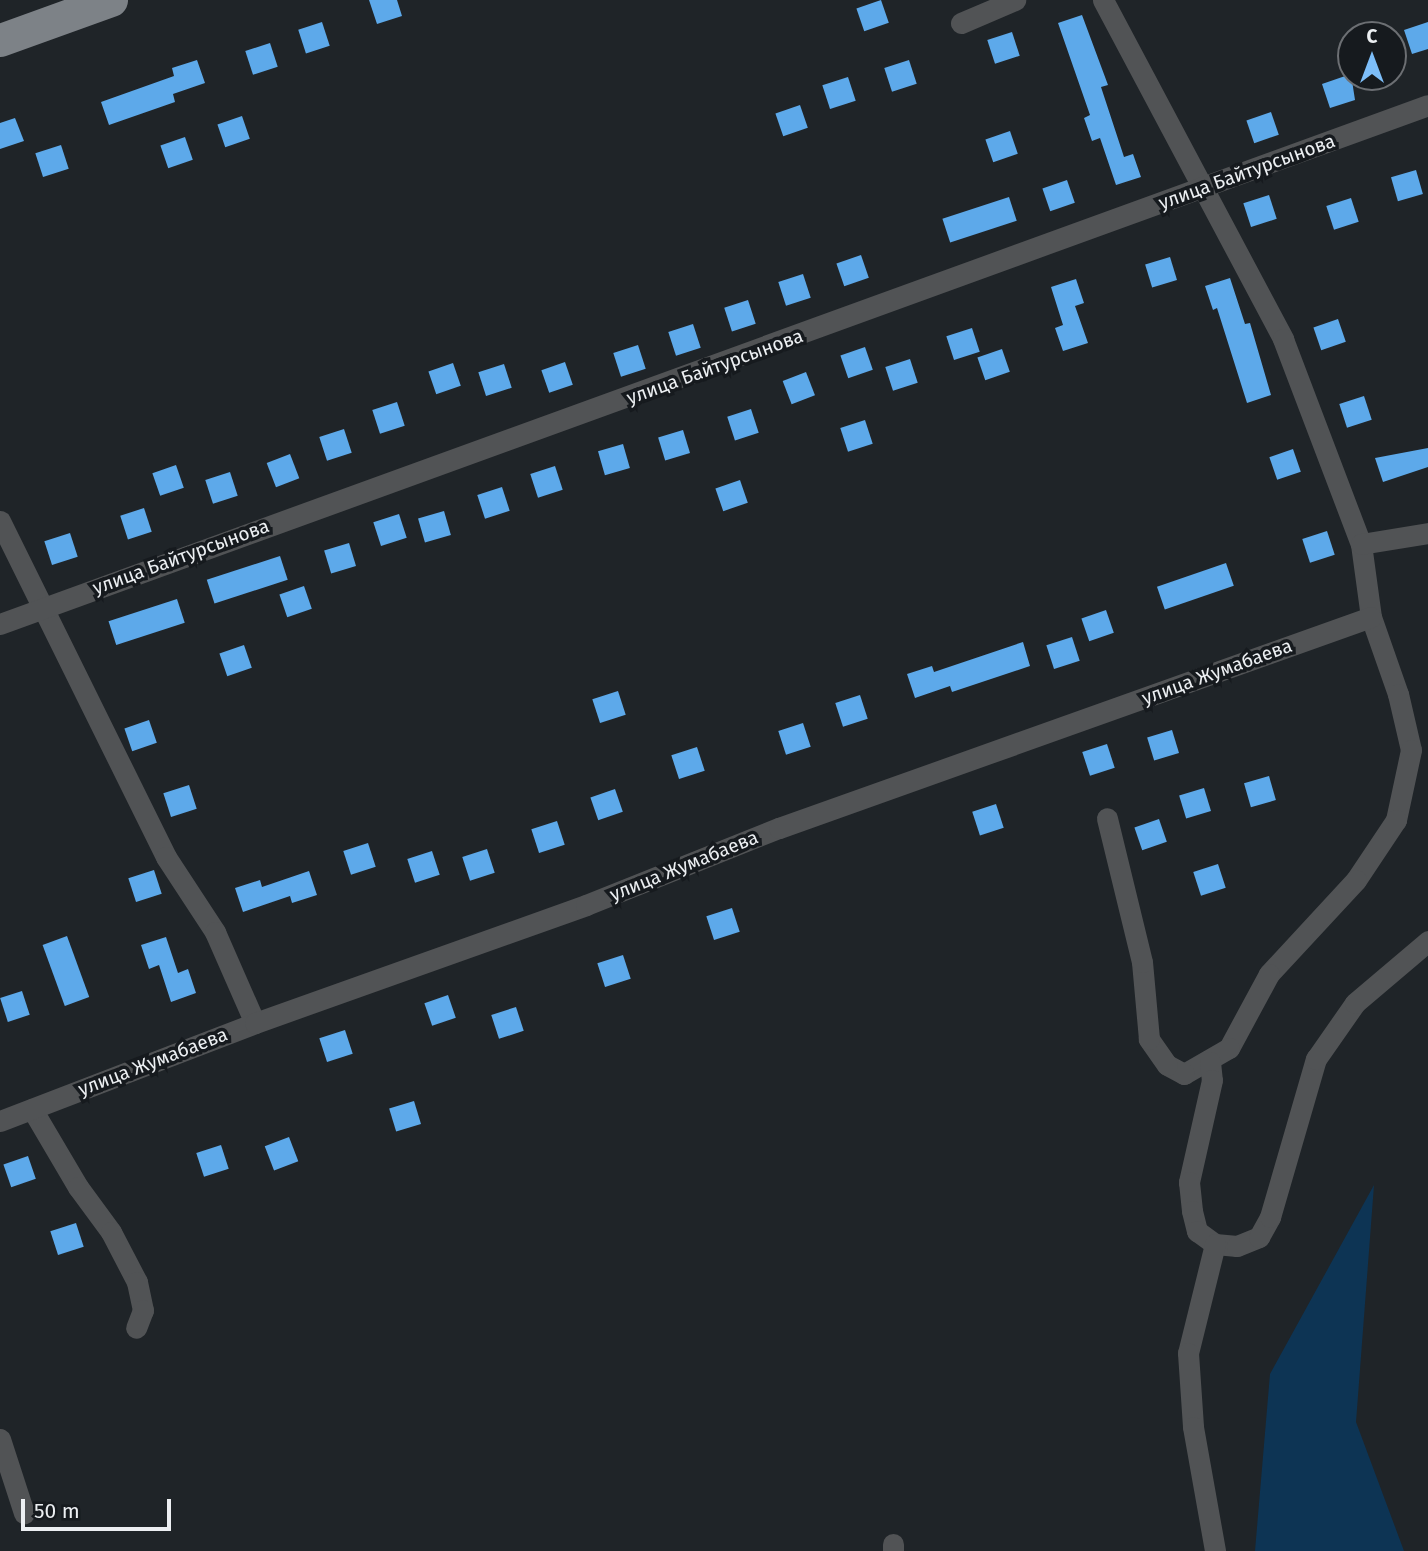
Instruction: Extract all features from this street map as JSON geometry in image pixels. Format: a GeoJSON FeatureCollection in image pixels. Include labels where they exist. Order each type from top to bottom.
{"type":"FeatureCollection","features":[{"type":"Feature","properties":{"kind":"main road"},"geometry":{"type":"LineString","coordinates":[[0,40],[111,0]]}},
{"type":"Feature","properties":{"kind":"street"},"geometry":{"type":"LineString","coordinates":[[961,23],[1015,0]]}},
{"type":"Feature","properties":{"kind":"street"},"geometry":{"type":"LineString","coordinates":[[1103,0],[1206,187],[1283,339],[1361,544],[1371,617],[1398,694],[1411,750],[1396,820],[1356,880],[1269,974],[1229,1048],[1210,1062],[1184,1074],[1167,1065],[1149,1039],[1142,962],[1107,818]]}},
{"type":"Feature","properties":{"kind":"street","name":"улица Байтурсынова"},"geometry":{"type":"LineString","coordinates":[[0,624],[1428,105]]}},
{"type":"Feature","properties":{"kind":"street"},"geometry":{"type":"LineString","coordinates":[[0,521],[166,857],[215,932],[255,1023]]}},
{"type":"Feature","properties":{"kind":"street"},"geometry":{"type":"LineString","coordinates":[[1361,544],[1428,533]]}},
{"type":"Feature","properties":{"kind":"street","name":"улица Жумабаева"},"geometry":{"type":"LineString","coordinates":[[0,1121],[255,1023],[586,905],[779,828],[1371,617]]}},
{"type":"Feature","properties":{"kind":"street"},"geometry":{"type":"LineString","coordinates":[[1210,1062],[1212,1080],[1189,1182],[1197,1231],[1215,1244],[1237,1246],[1259,1237],[1270,1217],[1316,1059],[1355,1003],[1428,941]]}},
{"type":"Feature","properties":{"kind":"street"},"geometry":{"type":"LineString","coordinates":[[32,1109],[78,1187],[111,1232],[137,1282],[143,1310],[136,1328]]}},
{"type":"Feature","properties":{"kind":"street"},"geometry":{"type":"LineString","coordinates":[[1215,1244],[1188,1353],[1193,1427],[1215,1551]]}},
{"type":"Feature","properties":{"kind":"street"},"geometry":{"type":"LineString","coordinates":[[0,1439],[24,1513]]}},
{"type":"Feature","properties":{"kind":"shaded area"},"geometry":{"type":"Polygon","coordinates":[[[1374,1185],[1356,1422],[1404,1551],[1255,1551],[1270,1374],[1374,1185]]]}},
{"type":"Feature","properties":{"kind":"building"},"geometry":{"type":"Polygon","coordinates":[[[369,0],[397,0],[402,16],[377,24],[369,0]]]}},
{"type":"Feature","properties":{"kind":"building"},"geometry":{"type":"Polygon","coordinates":[[[881,0],[889,23],[864,31],[856,8],[881,0]]]}},
{"type":"Feature","properties":{"kind":"building"},"geometry":{"type":"Polygon","coordinates":[[[1082,15],[1108,85],[1101,87],[1124,157],[1133,154],[1141,177],[1116,185],[1100,138],[1092,141],[1084,118],[1090,115],[1058,23],[1082,15]]]}},
{"type":"Feature","properties":{"kind":"building"},"geometry":{"type":"Polygon","coordinates":[[[322,22],[330,46],[306,54],[298,30],[322,22]]]}},
{"type":"Feature","properties":{"kind":"building"},"geometry":{"type":"Polygon","coordinates":[[[1428,22],[1428,49],[1412,54],[1407,29],[1428,22]]]}},
{"type":"Feature","properties":{"kind":"building"},"geometry":{"type":"Polygon","coordinates":[[[1012,32],[1020,56],[995,64],[987,40],[1012,32]]]}},
{"type":"Feature","properties":{"kind":"building"},"geometry":{"type":"Polygon","coordinates":[[[270,43],[278,67],[253,75],[245,51],[270,43]]]}},
{"type":"Feature","properties":{"kind":"building"},"geometry":{"type":"Polygon","coordinates":[[[197,60],[205,83],[173,94],[175,102],[109,125],[101,102],[174,76],[172,68],[197,60]]]}},
{"type":"Feature","properties":{"kind":"building"},"geometry":{"type":"Polygon","coordinates":[[[909,60],[917,84],[892,92],[884,68],[909,60]]]}},
{"type":"Feature","properties":{"kind":"building"},"geometry":{"type":"Polygon","coordinates":[[[848,77],[856,101],[830,109],[822,85],[848,77]]]}},
{"type":"Feature","properties":{"kind":"building"},"geometry":{"type":"Polygon","coordinates":[[[1337,79],[1337,91],[1354,91],[1355,100],[1330,108],[1322,84],[1337,79]]]}},
{"type":"Feature","properties":{"kind":"building"},"geometry":{"type":"Polygon","coordinates":[[[800,105],[808,128],[783,136],[775,113],[800,105]]]}},
{"type":"Feature","properties":{"kind":"building"},"geometry":{"type":"Polygon","coordinates":[[[1271,112],[1279,135],[1254,143],[1246,120],[1271,112]]]}},
{"type":"Feature","properties":{"kind":"building"},"geometry":{"type":"Polygon","coordinates":[[[242,116],[250,139],[225,147],[217,124],[242,116]]]}},
{"type":"Feature","properties":{"kind":"building"},"geometry":{"type":"Polygon","coordinates":[[[15,118],[24,141],[0,149],[0,123],[15,118]]]}},
{"type":"Feature","properties":{"kind":"building"},"geometry":{"type":"Polygon","coordinates":[[[1010,131],[1018,154],[993,162],[985,139],[1010,131]]]}},
{"type":"Feature","properties":{"kind":"building"},"geometry":{"type":"Polygon","coordinates":[[[185,137],[193,160],[168,168],[160,145],[185,137]]]}},
{"type":"Feature","properties":{"kind":"building"},"geometry":{"type":"Polygon","coordinates":[[[61,145],[69,169],[43,177],[35,153],[61,145]]]}},
{"type":"Feature","properties":{"kind":"building"},"geometry":{"type":"Polygon","coordinates":[[[1416,170],[1423,194],[1398,201],[1391,177],[1416,170]]]}},
{"type":"Feature","properties":{"kind":"building"},"geometry":{"type":"Polygon","coordinates":[[[1067,180],[1075,203],[1050,211],[1042,188],[1067,180]]]}},
{"type":"Feature","properties":{"kind":"building"},"geometry":{"type":"Polygon","coordinates":[[[1269,195],[1277,219],[1251,227],[1243,203],[1269,195]]]}},
{"type":"Feature","properties":{"kind":"building"},"geometry":{"type":"Polygon","coordinates":[[[1009,197],[1017,221],[950,242],[942,219],[1009,197]]]}},
{"type":"Feature","properties":{"kind":"building"},"geometry":{"type":"Polygon","coordinates":[[[1351,198],[1359,222],[1334,230],[1326,206],[1351,198]]]}},
{"type":"Feature","properties":{"kind":"building"},"geometry":{"type":"Polygon","coordinates":[[[861,255],[869,278],[844,286],[836,263],[861,255]]]}},
{"type":"Feature","properties":{"kind":"building"},"geometry":{"type":"Polygon","coordinates":[[[1170,257],[1177,280],[1152,288],[1145,265],[1170,257]]]}},
{"type":"Feature","properties":{"kind":"building"},"geometry":{"type":"Polygon","coordinates":[[[803,274],[811,298],[786,306],[778,282],[803,274]]]}},
{"type":"Feature","properties":{"kind":"building"},"geometry":{"type":"Polygon","coordinates":[[[1230,278],[1245,324],[1250,323],[1271,395],[1247,403],[1217,308],[1213,310],[1205,286],[1230,278]]]}},
{"type":"Feature","properties":{"kind":"building"},"geometry":{"type":"Polygon","coordinates":[[[1076,279],[1084,303],[1075,306],[1088,343],[1063,351],[1055,328],[1063,325],[1051,287],[1076,279]]]}},
{"type":"Feature","properties":{"kind":"building"},"geometry":{"type":"Polygon","coordinates":[[[748,300],[756,324],[732,332],[724,308],[748,300]]]}},
{"type":"Feature","properties":{"kind":"building"},"geometry":{"type":"Polygon","coordinates":[[[1338,319],[1346,342],[1321,350],[1313,327],[1338,319]]]}},
{"type":"Feature","properties":{"kind":"building"},"geometry":{"type":"Polygon","coordinates":[[[693,324],[701,348],[676,356],[668,332],[693,324]]]}},
{"type":"Feature","properties":{"kind":"building"},"geometry":{"type":"Polygon","coordinates":[[[972,328],[980,352],[954,360],[946,336],[972,328]]]}},
{"type":"Feature","properties":{"kind":"building"},"geometry":{"type":"Polygon","coordinates":[[[638,345],[646,369],[621,377],[613,353],[638,345]]]}},
{"type":"Feature","properties":{"kind":"building"},"geometry":{"type":"Polygon","coordinates":[[[865,347],[873,370],[848,378],[840,355],[865,347]]]}},
{"type":"Feature","properties":{"kind":"building"},"geometry":{"type":"Polygon","coordinates":[[[1002,349],[1010,372],[985,380],[977,357],[1002,349]]]}},
{"type":"Feature","properties":{"kind":"building"},"geometry":{"type":"Polygon","coordinates":[[[910,359],[918,383],[893,391],[885,367],[910,359]]]}},
{"type":"Feature","properties":{"kind":"building"},"geometry":{"type":"Polygon","coordinates":[[[565,362],[573,385],[549,393],[541,370],[565,362]]]}},
{"type":"Feature","properties":{"kind":"building"},"geometry":{"type":"Polygon","coordinates":[[[453,363],[461,386],[436,394],[428,371],[453,363]]]}},
{"type":"Feature","properties":{"kind":"building"},"geometry":{"type":"Polygon","coordinates":[[[504,364],[512,388],[486,396],[478,372],[504,364]]]}},
{"type":"Feature","properties":{"kind":"building"},"geometry":{"type":"Polygon","coordinates":[[[806,372],[815,395],[792,404],[783,381],[806,372]]]}},
{"type":"Feature","properties":{"kind":"building"},"geometry":{"type":"Polygon","coordinates":[[[1364,396],[1372,420],[1347,428],[1339,404],[1364,396]]]}},
{"type":"Feature","properties":{"kind":"building"},"geometry":{"type":"Polygon","coordinates":[[[397,402],[405,426],[380,434],[372,410],[397,402]]]}},
{"type":"Feature","properties":{"kind":"building"},"geometry":{"type":"Polygon","coordinates":[[[751,409],[759,433],[735,441],[727,417],[751,409]]]}},
{"type":"Feature","properties":{"kind":"building"},"geometry":{"type":"Polygon","coordinates":[[[865,420],[873,444],[848,452],[840,428],[865,420]]]}},
{"type":"Feature","properties":{"kind":"building"},"geometry":{"type":"Polygon","coordinates":[[[344,429],[352,453],[327,461],[319,437],[344,429]]]}},
{"type":"Feature","properties":{"kind":"building"},"geometry":{"type":"Polygon","coordinates":[[[683,430],[690,453],[665,461],[658,438],[683,430]]]}},
{"type":"Feature","properties":{"kind":"building"},"geometry":{"type":"Polygon","coordinates":[[[623,444],[630,468],[605,475],[598,451],[623,444]]]}},
{"type":"Feature","properties":{"kind":"building"},"geometry":{"type":"Polygon","coordinates":[[[1428,448],[1428,467],[1383,482],[1375,458],[1428,448]]]}},
{"type":"Feature","properties":{"kind":"building"},"geometry":{"type":"Polygon","coordinates":[[[1293,449],[1301,472],[1277,480],[1269,457],[1293,449]]]}},
{"type":"Feature","properties":{"kind":"building"},"geometry":{"type":"Polygon","coordinates":[[[290,454],[299,478],[276,487],[267,463],[290,454]]]}},
{"type":"Feature","properties":{"kind":"building"},"geometry":{"type":"Polygon","coordinates":[[[176,465],[184,488],[160,496],[152,473],[176,465]]]}},
{"type":"Feature","properties":{"kind":"building"},"geometry":{"type":"Polygon","coordinates":[[[555,466],[563,490],[538,498],[530,474],[555,466]]]}},
{"type":"Feature","properties":{"kind":"building"},"geometry":{"type":"Polygon","coordinates":[[[230,472],[238,496],[213,504],[205,480],[230,472]]]}},
{"type":"Feature","properties":{"kind":"building"},"geometry":{"type":"Polygon","coordinates":[[[740,480],[748,503],[723,511],[715,488],[740,480]]]}},
{"type":"Feature","properties":{"kind":"building"},"geometry":{"type":"Polygon","coordinates":[[[502,487],[510,511],[485,519],[477,495],[502,487]]]}},
{"type":"Feature","properties":{"kind":"building"},"geometry":{"type":"Polygon","coordinates":[[[144,508],[152,532],[128,540],[120,516],[144,508]]]}},
{"type":"Feature","properties":{"kind":"building"},"geometry":{"type":"Polygon","coordinates":[[[444,511],[451,535],[425,542],[418,518],[444,511]]]}},
{"type":"Feature","properties":{"kind":"building"},"geometry":{"type":"Polygon","coordinates":[[[399,514],[407,538],[381,546],[373,522],[399,514]]]}},
{"type":"Feature","properties":{"kind":"building"},"geometry":{"type":"Polygon","coordinates":[[[1327,531],[1335,555],[1310,563],[1302,539],[1327,531]]]}},
{"type":"Feature","properties":{"kind":"building"},"geometry":{"type":"Polygon","coordinates":[[[70,533],[78,557],[52,565],[44,541],[70,533]]]}},
{"type":"Feature","properties":{"kind":"building"},"geometry":{"type":"Polygon","coordinates":[[[349,543],[356,566],[331,574],[324,551],[349,543]]]}},
{"type":"Feature","properties":{"kind":"building"},"geometry":{"type":"Polygon","coordinates":[[[280,556],[288,580],[214,604],[207,580],[280,556]]]}},
{"type":"Feature","properties":{"kind":"building"},"geometry":{"type":"Polygon","coordinates":[[[1226,563],[1234,586],[1165,609],[1157,587],[1226,563]]]}},
{"type":"Feature","properties":{"kind":"building"},"geometry":{"type":"Polygon","coordinates":[[[304,586],[312,609],[287,617],[279,594],[304,586]]]}},
{"type":"Feature","properties":{"kind":"building"},"geometry":{"type":"Polygon","coordinates":[[[177,599],[185,623],[116,645],[109,621],[177,599]]]}},
{"type":"Feature","properties":{"kind":"building"},"geometry":{"type":"Polygon","coordinates":[[[1106,610],[1114,633],[1089,641],[1081,618],[1106,610]]]}},
{"type":"Feature","properties":{"kind":"building"},"geometry":{"type":"Polygon","coordinates":[[[1072,637],[1080,661],[1054,669],[1046,645],[1072,637]]]}},
{"type":"Feature","properties":{"kind":"building"},"geometry":{"type":"Polygon","coordinates":[[[1023,642],[1030,666],[952,692],[950,686],[915,698],[907,674],[932,666],[934,672],[1023,642]]]}},
{"type":"Feature","properties":{"kind":"building"},"geometry":{"type":"Polygon","coordinates":[[[244,645],[252,668],[227,676],[219,653],[244,645]]]}},
{"type":"Feature","properties":{"kind":"building"},"geometry":{"type":"Polygon","coordinates":[[[618,691],[626,715],[600,723],[592,699],[618,691]]]}},
{"type":"Feature","properties":{"kind":"building"},"geometry":{"type":"Polygon","coordinates":[[[860,695],[868,719],[843,727],[835,703],[860,695]]]}},
{"type":"Feature","properties":{"kind":"building"},"geometry":{"type":"Polygon","coordinates":[[[149,720],[157,743],[132,751],[124,728],[149,720]]]}},
{"type":"Feature","properties":{"kind":"building"},"geometry":{"type":"Polygon","coordinates":[[[803,723],[811,747],[786,755],[778,731],[803,723]]]}},
{"type":"Feature","properties":{"kind":"building"},"geometry":{"type":"Polygon","coordinates":[[[1172,730],[1179,753],[1154,761],[1147,738],[1172,730]]]}},
{"type":"Feature","properties":{"kind":"building"},"geometry":{"type":"Polygon","coordinates":[[[1107,744],[1115,768],[1090,776],[1082,752],[1107,744]]]}},
{"type":"Feature","properties":{"kind":"building"},"geometry":{"type":"Polygon","coordinates":[[[697,747],[705,771],[679,779],[671,755],[697,747]]]}},
{"type":"Feature","properties":{"kind":"building"},"geometry":{"type":"Polygon","coordinates":[[[1269,776],[1276,800],[1251,807],[1244,783],[1269,776]]]}},
{"type":"Feature","properties":{"kind":"building"},"geometry":{"type":"Polygon","coordinates":[[[189,785],[197,809],[171,817],[163,793],[189,785]]]}},
{"type":"Feature","properties":{"kind":"building"},"geometry":{"type":"Polygon","coordinates":[[[1204,788],[1211,811],[1186,819],[1179,796],[1204,788]]]}},
{"type":"Feature","properties":{"kind":"building"},"geometry":{"type":"Polygon","coordinates":[[[615,789],[623,812],[598,820],[590,797],[615,789]]]}},
{"type":"Feature","properties":{"kind":"building"},"geometry":{"type":"Polygon","coordinates":[[[996,804],[1004,828],[980,836],[972,812],[996,804]]]}},
{"type":"Feature","properties":{"kind":"building"},"geometry":{"type":"Polygon","coordinates":[[[1159,819],[1167,842],[1142,850],[1134,827],[1159,819]]]}},
{"type":"Feature","properties":{"kind":"building"},"geometry":{"type":"Polygon","coordinates":[[[557,821],[565,845],[539,853],[531,829],[557,821]]]}},
{"type":"Feature","properties":{"kind":"building"},"geometry":{"type":"Polygon","coordinates":[[[368,843],[376,867],[351,875],[343,851],[368,843]]]}},
{"type":"Feature","properties":{"kind":"building"},"geometry":{"type":"Polygon","coordinates":[[[487,849],[495,873],[470,881],[462,857],[487,849]]]}},
{"type":"Feature","properties":{"kind":"building"},"geometry":{"type":"Polygon","coordinates":[[[432,851],[440,875],[415,883],[407,859],[432,851]]]}},
{"type":"Feature","properties":{"kind":"building"},"geometry":{"type":"Polygon","coordinates":[[[1218,864],[1226,888],[1201,896],[1193,872],[1218,864]]]}},
{"type":"Feature","properties":{"kind":"building"},"geometry":{"type":"Polygon","coordinates":[[[154,870],[162,894],[136,902],[128,878],[154,870]]]}},
{"type":"Feature","properties":{"kind":"building"},"geometry":{"type":"Polygon","coordinates":[[[309,871],[317,895],[292,903],[290,896],[243,912],[235,888],[260,880],[262,887],[309,871]]]}},
{"type":"Feature","properties":{"kind":"building"},"geometry":{"type":"Polygon","coordinates":[[[732,908],[740,932],[714,940],[706,916],[732,908]]]}},
{"type":"Feature","properties":{"kind":"building"},"geometry":{"type":"Polygon","coordinates":[[[67,936],[89,997],[65,1006],[43,945],[67,936]]]}},
{"type":"Feature","properties":{"kind":"building"},"geometry":{"type":"Polygon","coordinates":[[[166,937],[178,973],[188,969],[196,993],[171,1002],[159,965],[149,969],[141,945],[166,937]]]}},
{"type":"Feature","properties":{"kind":"building"},"geometry":{"type":"Polygon","coordinates":[[[623,955],[631,979],[605,987],[597,963],[623,955]]]}},
{"type":"Feature","properties":{"kind":"building"},"geometry":{"type":"Polygon","coordinates":[[[22,991],[30,1015],[8,1022],[0,998],[22,991]]]}},
{"type":"Feature","properties":{"kind":"building"},"geometry":{"type":"Polygon","coordinates":[[[448,995],[456,1018],[432,1026],[424,1003],[448,995]]]}},
{"type":"Feature","properties":{"kind":"building"},"geometry":{"type":"Polygon","coordinates":[[[516,1007],[524,1031],[499,1039],[491,1015],[516,1007]]]}},
{"type":"Feature","properties":{"kind":"building"},"geometry":{"type":"Polygon","coordinates":[[[345,1030],[353,1054],[327,1062],[319,1038],[345,1030]]]}},
{"type":"Feature","properties":{"kind":"building"},"geometry":{"type":"Polygon","coordinates":[[[414,1101],[421,1124],[396,1132],[389,1109],[414,1101]]]}},
{"type":"Feature","properties":{"kind":"building"},"geometry":{"type":"Polygon","coordinates":[[[289,1137],[298,1161],[274,1171],[265,1146],[289,1137]]]}},
{"type":"Feature","properties":{"kind":"building"},"geometry":{"type":"Polygon","coordinates":[[[221,1145],[229,1169],[204,1177],[196,1153],[221,1145]]]}},
{"type":"Feature","properties":{"kind":"building"},"geometry":{"type":"Polygon","coordinates":[[[28,1156],[36,1179],[11,1187],[3,1164],[28,1156]]]}},
{"type":"Feature","properties":{"kind":"building"},"geometry":{"type":"Polygon","coordinates":[[[76,1223],[84,1247],[58,1255],[50,1231],[76,1223]]]}}]}
